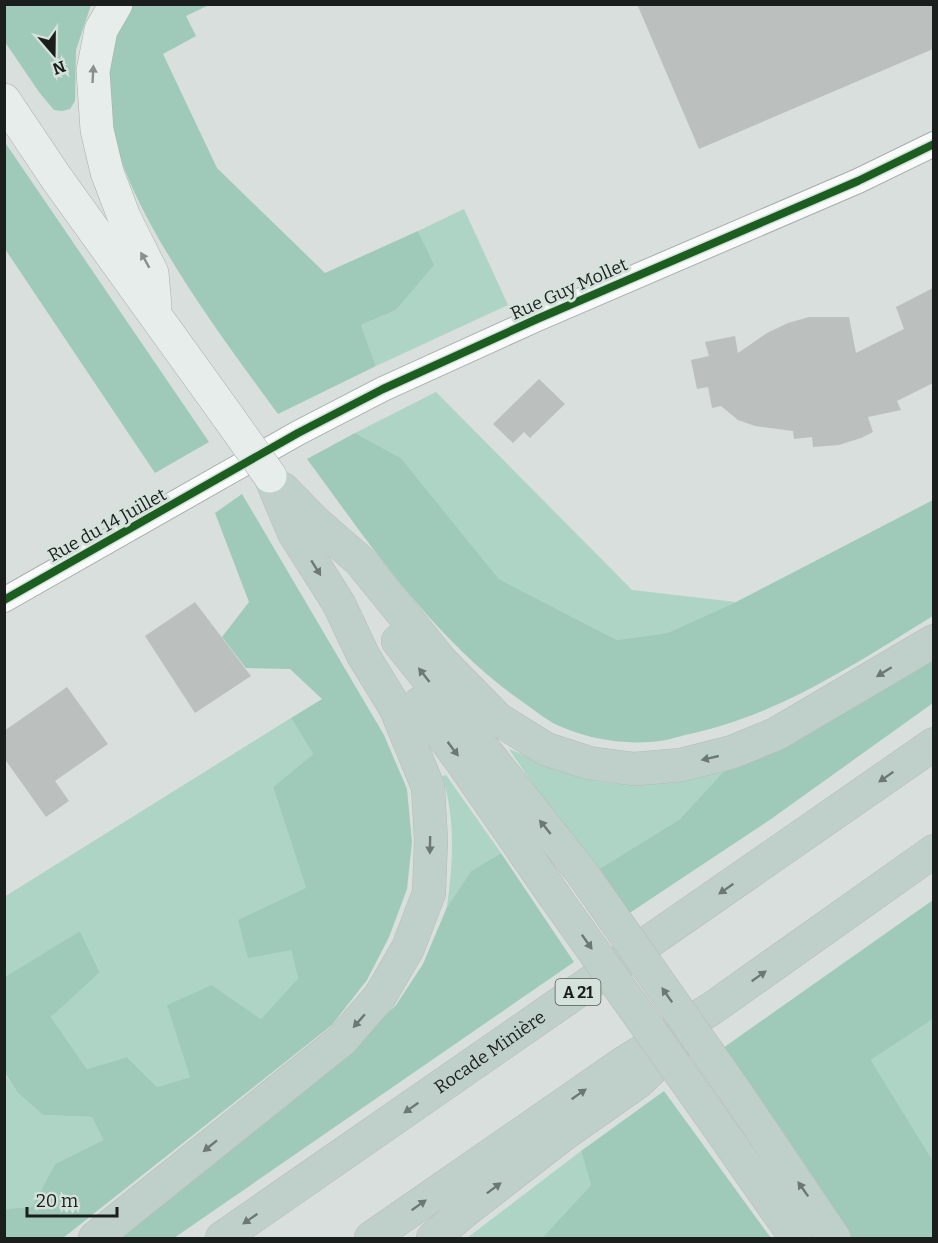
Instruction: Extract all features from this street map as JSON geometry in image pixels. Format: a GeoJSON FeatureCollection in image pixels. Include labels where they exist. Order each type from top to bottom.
{"type":"FeatureCollection","features":[{"type":"Feature","properties":{"kind":"highway"},"geometry":{"type":"LineString","coordinates":[[270,476],[315,521],[360,561],[442,662],[498,719],[546,749],[589,763],[634,769],[681,765],[732,752],[776,734],[933,641]]}},
{"type":"Feature","properties":{"kind":"highway"},"geometry":{"type":"LineString","coordinates":[[95,1239],[342,1040],[380,996],[408,948],[429,893],[428,787],[396,709],[363,655],[339,604],[294,533],[270,476]]}},
{"type":"Feature","properties":{"kind":"highway"},"geometry":{"type":"LineString","coordinates":[[315,521],[345,571],[371,606],[582,873],[834,1239]]}},
{"type":"Feature","properties":{"kind":"highway"},"geometry":{"type":"LineString","coordinates":[[339,604],[376,648],[464,765],[796,1239]]}},
{"type":"Feature","properties":{"kind":"highway","name":"Rocade Minière"},"geometry":{"type":"LineString","coordinates":[[222,1239],[933,744]]}},
{"type":"Feature","properties":{"kind":"highway"},"geometry":{"type":"LineString","coordinates":[[371,1239],[625,1062],[711,1010],[933,851]]}},
{"type":"Feature","properties":{"kind":"highway"},"geometry":{"type":"LineString","coordinates":[[433,1239],[466,1209],[546,1148],[638,1083],[711,1010]]}},
{"type":"Feature","properties":{"kind":"main road"},"geometry":{"type":"LineString","coordinates":[[116,4],[101,30],[93,71],[97,130],[107,172],[124,217],[152,273],[157,316]]}},
{"type":"Feature","properties":{"kind":"main road"},"geometry":{"type":"LineString","coordinates":[[4,100],[57,179],[270,476]]}},
{"type":"Feature","properties":{"kind":"street","name":"Rue Guy Mollet"},"geometry":{"type":"LineString","coordinates":[[225,477],[298,433],[401,380],[858,181],[933,144]]}},
{"type":"Feature","properties":{"kind":"street","name":"Rue du 14 Juillet"},"geometry":{"type":"LineString","coordinates":[[4,600],[225,477]]}},
{"type":"Feature","properties":{"kind":"green space"},"geometry":{"type":"Polygon","coordinates":[[[4,5],[91,5],[76,50],[75,101],[70,109],[54,110],[5,42],[4,5]]]}},
{"type":"Feature","properties":{"kind":"green space"},"geometry":{"type":"Polygon","coordinates":[[[130,5],[209,5],[186,16],[196,36],[163,54],[217,168],[325,273],[418,231],[434,265],[396,310],[361,325],[376,366],[278,414],[200,305],[148,219],[127,175],[113,134],[107,96],[108,72],[115,38],[130,5]]]}},
{"type":"Feature","properties":{"kind":"green space"},"geometry":{"type":"Polygon","coordinates":[[[4,141],[209,442],[155,473],[5,249],[4,141]]]}},
{"type":"Feature","properties":{"kind":"green space"},"geometry":{"type":"Polygon","coordinates":[[[464,209],[508,305],[376,366],[361,325],[396,310],[433,265],[418,231],[464,209]]]}},
{"type":"Feature","properties":{"kind":"green space"},"geometry":{"type":"Polygon","coordinates":[[[436,392],[632,590],[736,602],[667,633],[617,640],[499,579],[401,458],[355,433],[436,392]]]}},
{"type":"Feature","properties":{"kind":"green space"},"geometry":{"type":"Polygon","coordinates":[[[355,433],[401,458],[499,579],[617,640],[667,633],[736,602],[933,500],[933,616],[845,670],[783,702],[719,727],[654,742],[613,741],[579,733],[545,718],[494,680],[463,653],[434,623],[381,559],[307,459],[355,433]]]}},
{"type":"Feature","properties":{"kind":"green space"},"geometry":{"type":"Polygon","coordinates":[[[242,494],[384,735],[407,789],[412,842],[407,889],[389,937],[367,980],[332,1025],[63,1238],[5,1238],[5,1209],[32,1207],[55,1164],[103,1140],[92,1117],[43,1115],[17,1092],[5,1073],[5,977],[80,931],[100,972],[51,1017],[87,1069],[127,1057],[157,1087],[190,1077],[167,1005],[212,985],[261,1019],[298,978],[291,950],[248,958],[238,920],[306,888],[273,787],[313,754],[291,718],[322,699],[290,669],[246,668],[222,637],[249,602],[215,513],[242,494]]]}},
{"type":"Feature","properties":{"kind":"green space"},"geometry":{"type":"Polygon","coordinates":[[[933,656],[933,703],[771,819],[628,914],[596,871],[680,819],[723,772],[777,750],[933,656]]]}},
{"type":"Feature","properties":{"kind":"green space"},"geometry":{"type":"Polygon","coordinates":[[[291,718],[313,754],[273,787],[306,888],[291,950],[298,978],[261,1019],[212,985],[190,1077],[157,1087],[127,1057],[87,1069],[51,1017],[100,971],[80,931],[5,978],[4,897],[291,718]]]}},
{"type":"Feature","properties":{"kind":"green space"},"geometry":{"type":"Polygon","coordinates":[[[509,749],[567,773],[590,780],[617,784],[648,783],[723,772],[680,819],[596,871],[550,810],[509,749]]]}},
{"type":"Feature","properties":{"kind":"green space"},"geometry":{"type":"Polygon","coordinates":[[[446,775],[501,853],[471,871],[447,907],[452,842],[450,809],[442,776],[446,775]]]}},
{"type":"Feature","properties":{"kind":"green space"},"geometry":{"type":"Polygon","coordinates":[[[501,853],[574,962],[174,1238],[112,1238],[344,1056],[396,1005],[423,964],[447,907],[471,871],[501,853]]]}},
{"type":"Feature","properties":{"kind":"green space"},"geometry":{"type":"Polygon","coordinates":[[[933,900],[933,1019],[871,1060],[933,1161],[933,1238],[848,1238],[723,1048],[933,900]]]}},
{"type":"Feature","properties":{"kind":"green space"},"geometry":{"type":"Polygon","coordinates":[[[933,1019],[933,1161],[871,1060],[933,1019]]]}},
{"type":"Feature","properties":{"kind":"green space"},"geometry":{"type":"Polygon","coordinates":[[[4,1073],[17,1092],[43,1115],[92,1117],[103,1140],[55,1164],[32,1208],[5,1209],[4,1073]]]}},
{"type":"Feature","properties":{"kind":"green space"},"geometry":{"type":"Polygon","coordinates":[[[664,1091],[771,1238],[542,1238],[591,1185],[581,1151],[664,1091]]]}},
{"type":"Feature","properties":{"kind":"green space"},"geometry":{"type":"Polygon","coordinates":[[[581,1151],[591,1185],[542,1238],[467,1238],[581,1151]]]}},
{"type":"Feature","properties":{"kind":"building"},"geometry":{"type":"Polygon","coordinates":[[[637,4],[933,4],[933,49],[699,149],[637,4]]]}},
{"type":"Feature","properties":{"kind":"building"},"geometry":{"type":"Polygon","coordinates":[[[933,288],[933,383],[897,401],[901,410],[868,417],[873,432],[861,438],[839,445],[813,447],[812,437],[794,439],[793,431],[755,426],[738,420],[721,406],[712,408],[708,387],[697,389],[691,360],[709,356],[705,342],[735,336],[738,353],[767,333],[788,323],[809,317],[849,317],[856,353],[904,329],[896,307],[933,288]]]}},
{"type":"Feature","properties":{"kind":"building"},"geometry":{"type":"Polygon","coordinates":[[[539,379],[565,404],[530,438],[524,432],[513,443],[493,424],[539,379]]]}},
{"type":"Feature","properties":{"kind":"building"},"geometry":{"type":"Polygon","coordinates":[[[195,602],[251,676],[195,713],[145,636],[195,602]]]}},
{"type":"Feature","properties":{"kind":"building"},"geometry":{"type":"Polygon","coordinates":[[[67,687],[108,744],[55,781],[69,801],[46,817],[4,758],[4,731],[67,687]]]}},
{"type":"Feature","properties":{"kind":"cycle path"},"geometry":{"type":"LineString","coordinates":[[4,600],[298,433],[383,389],[537,319],[858,181],[934,144]]}}]}
